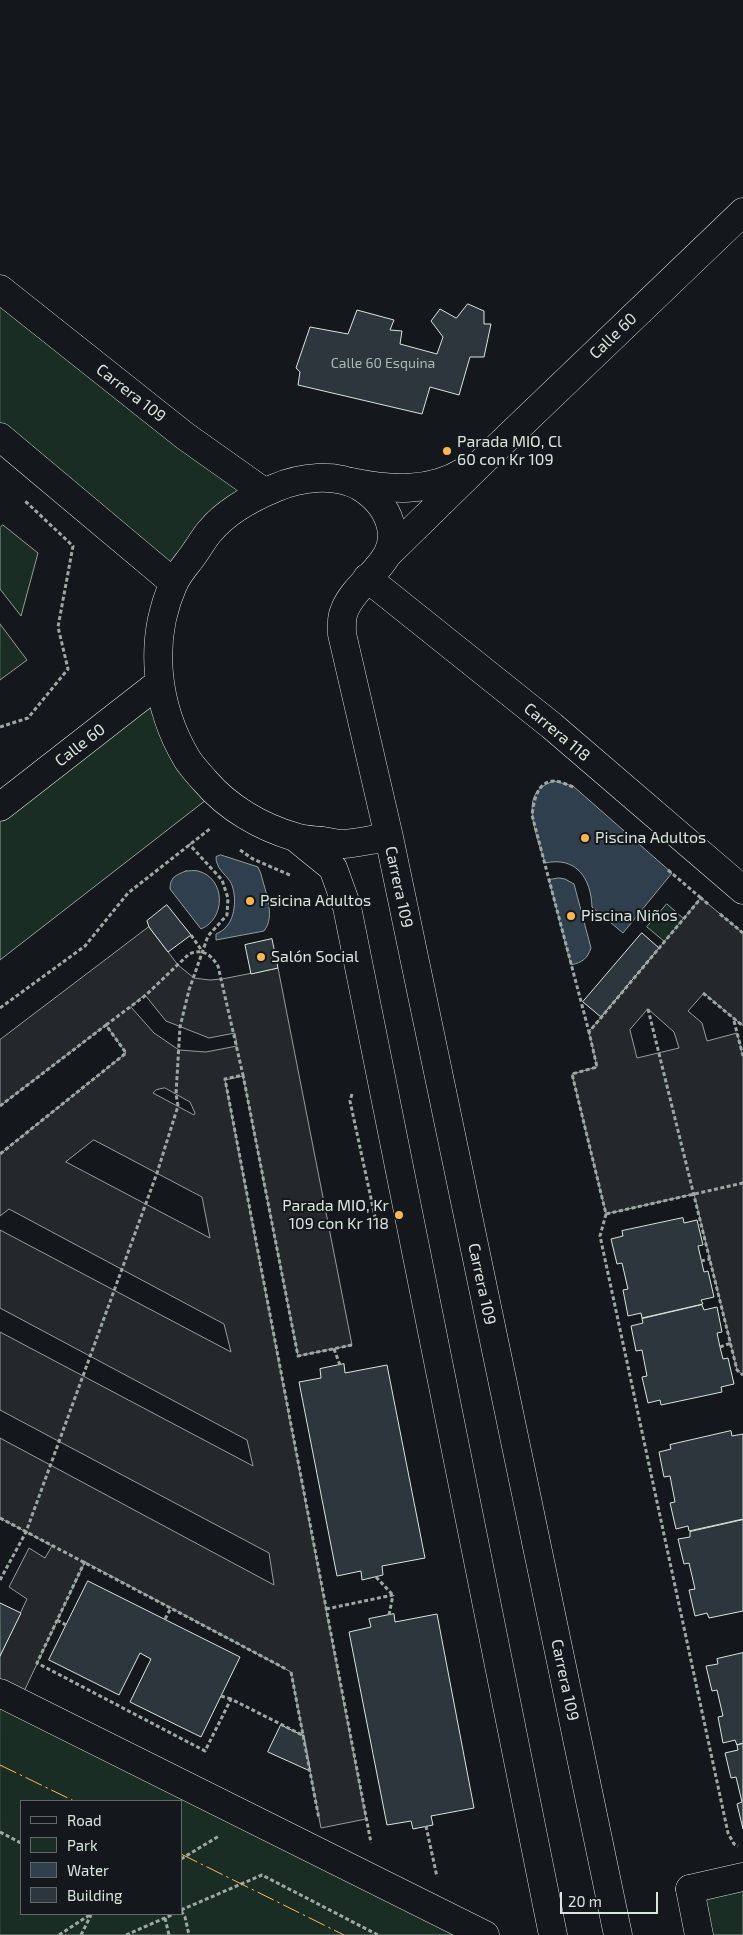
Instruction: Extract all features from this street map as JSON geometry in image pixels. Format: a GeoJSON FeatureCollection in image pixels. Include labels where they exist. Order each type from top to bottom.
{"type":"FeatureCollection","features":[{"type":"Feature","properties":{"kind":"street","name":"Calle 60"},"geometry":{"type":"LineString","coordinates":[[484,460],[743,212]]}},
{"type":"Feature","properties":{"kind":"street","name":"Carrera 109"},"geometry":{"type":"LineString","coordinates":[[0,289],[185,436],[264,492]]}},
{"type":"Feature","properties":{"kind":"street"},"geometry":{"type":"LineString","coordinates":[[0,437],[174,584]]}},
{"type":"Feature","properties":{"kind":"street"},"geometry":{"type":"LineString","coordinates":[[389,837],[342,844],[296,838],[252,820],[215,793],[188,760],[169,723],[159,682],[158,649],[163,615],[174,584],[211,530],[236,509],[264,492],[287,483],[330,478],[378,488],[406,489],[424,486],[460,475],[484,460]]}},
{"type":"Feature","properties":{"kind":"street","name":"Carrera 109"},"geometry":{"type":"LineString","coordinates":[[484,460],[388,554],[380,567],[367,578],[345,608],[342,620],[342,634],[389,837],[618,1935]]}},
{"type":"Feature","properties":{"kind":"street"},"geometry":{"type":"LineString","coordinates":[[351,482],[370,492],[385,509],[392,538],[388,554]]}},
{"type":"Feature","properties":{"kind":"street","name":"Carrera 118"},"geometry":{"type":"LineString","coordinates":[[367,578],[552,726],[743,890]]}},
{"type":"Feature","properties":{"kind":"street","name":"Calle 60"},"geometry":{"type":"LineString","coordinates":[[0,807],[159,682]]}},
{"type":"Feature","properties":{"kind":"street"},"geometry":{"type":"LineString","coordinates":[[296,838],[333,868],[347,907],[553,1935]]}},
{"type":"Feature","properties":{"kind":"street"},"geometry":{"type":"LineString","coordinates":[[0,1693],[485,1935]]}},
{"type":"Feature","properties":{"kind":"street"},"geometry":{"type":"LineString","coordinates":[[699,1935],[690,1889],[743,1877]]}},
{"type":"Feature","properties":{"kind":"path"},"geometry":{"type":"LineString","coordinates":[[0,727],[28,718],[68,669],[58,627],[73,546],[22,498]]}},
{"type":"Feature","properties":{"kind":"path"},"geometry":{"type":"LineString","coordinates":[[580,793],[573,786],[554,781],[542,786],[534,796],[532,815],[597,1067],[572,1074],[606,1214],[600,1236],[728,1833],[734,1844],[743,1848]]}},
{"type":"Feature","properties":{"kind":"path"},"geometry":{"type":"LineString","coordinates":[[0,1008],[85,946],[128,892],[210,828],[217,833]]}},
{"type":"Feature","properties":{"kind":"path"},"geometry":{"type":"LineString","coordinates":[[0,1580],[26,1532],[157,1173],[178,1106],[176,1094],[180,1027],[189,990],[202,952],[208,936],[227,915],[228,898],[222,880],[189,844]]}},
{"type":"Feature","properties":{"kind":"path"},"geometry":{"type":"LineString","coordinates":[[239,849],[254,859],[296,877]]}},
{"type":"Feature","properties":{"kind":"path"},"geometry":{"type":"LineString","coordinates":[[665,867],[743,933]]}},
{"type":"Feature","properties":{"kind":"path"},"geometry":{"type":"LineString","coordinates":[[589,1032],[701,898]]}},
{"type":"Feature","properties":{"kind":"path"},"geometry":{"type":"LineString","coordinates":[[191,935],[202,952]]}},
{"type":"Feature","properties":{"kind":"path"},"geometry":{"type":"LineString","coordinates":[[0,1106],[146,995],[189,954],[196,951],[213,958],[218,966],[243,1075],[298,1356],[352,1346]]}},
{"type":"Feature","properties":{"kind":"path"},"geometry":{"type":"LineString","coordinates":[[703,993],[743,1026]]}},
{"type":"Feature","properties":{"kind":"path"},"geometry":{"type":"LineString","coordinates":[[648,1009],[737,1370],[743,1375]]}},
{"type":"Feature","properties":{"kind":"path"},"geometry":{"type":"LineString","coordinates":[[734,1019],[743,1056]]}},
{"type":"Feature","properties":{"kind":"path"},"geometry":{"type":"LineString","coordinates":[[0,1154],[126,1053],[106,1025]]}},
{"type":"Feature","properties":{"kind":"path"},"geometry":{"type":"LineString","coordinates":[[243,1075],[225,1079],[372,1847]]}},
{"type":"Feature","properties":{"kind":"path"},"geometry":{"type":"LineString","coordinates":[[352,1093],[350,1101],[377,1226]]}},
{"type":"Feature","properties":{"kind":"path"},"geometry":{"type":"LineString","coordinates":[[606,1214],[743,1183]]}},
{"type":"Feature","properties":{"kind":"path"},"geometry":{"type":"LineString","coordinates":[[701,1261],[710,1259]]}},
{"type":"Feature","properties":{"kind":"path"},"geometry":{"type":"LineString","coordinates":[[720,1346],[731,1344]]}},
{"type":"Feature","properties":{"kind":"path"},"geometry":{"type":"LineString","coordinates":[[334,1349],[340,1365]]}},
{"type":"Feature","properties":{"kind":"path"},"geometry":{"type":"LineString","coordinates":[[0,1518],[85,1561],[286,1669]]}},
{"type":"Feature","properties":{"kind":"path"},"geometry":{"type":"LineString","coordinates":[[85,1561],[37,1663],[206,1751],[230,1699]]}},
{"type":"Feature","properties":{"kind":"path"},"geometry":{"type":"LineString","coordinates":[[376,1576],[392,1595],[389,1614]]}},
{"type":"Feature","properties":{"kind":"path"},"geometry":{"type":"LineString","coordinates":[[326,1609],[392,1595]]}},
{"type":"Feature","properties":{"kind":"path"},"geometry":{"type":"LineString","coordinates":[[165,1620],[171,1608]]}},
{"type":"Feature","properties":{"kind":"path"},"geometry":{"type":"LineString","coordinates":[[58,1620],[66,1625]]}},
{"type":"Feature","properties":{"kind":"path"},"geometry":{"type":"LineString","coordinates":[[291,1672],[321,1828]]}},
{"type":"Feature","properties":{"kind":"path"},"geometry":{"type":"LineString","coordinates":[[221,1696],[304,1736]]}},
{"type":"Feature","properties":{"kind":"path"},"geometry":{"type":"LineString","coordinates":[[426,1826],[438,1886]]}},
{"type":"Feature","properties":{"kind":"path"},"geometry":{"type":"LineString","coordinates":[[0,1832],[20,1842]]}},
{"type":"Feature","properties":{"kind":"path"},"geometry":{"type":"LineString","coordinates":[[182,1910],[262,1875],[378,1935]]}},
{"type":"Feature","properties":{"kind":"path"},"geometry":{"type":"LineString","coordinates":[[182,1911],[186,1917],[189,1935]]}},
{"type":"Feature","properties":{"kind":"path"},"geometry":{"type":"LineString","coordinates":[[58,1935],[89,1915]]}},
{"type":"Feature","properties":{"kind":"path"},"geometry":{"type":"LineString","coordinates":[[81,1935],[91,1915]]}},
{"type":"Feature","properties":{"kind":"path"},"geometry":{"type":"LineString","coordinates":[[126,1935],[172,1915]]}},
{"type":"Feature","properties":{"kind":"path"},"geometry":{"type":"LineString","coordinates":[[165,1918],[169,1935]]}},
{"type":"Feature","properties":{"kind":"green space"},"geometry":{"type":"Polygon","coordinates":[[[0,289],[264,492],[174,583],[0,437],[0,289]]]}},
{"type":"Feature","properties":{"kind":"green space"},"geometry":{"type":"Polygon","coordinates":[[[3,525],[38,553],[21,616],[0,589],[0,528],[3,525]]]}},
{"type":"Feature","properties":{"kind":"green space"},"geometry":{"type":"Polygon","coordinates":[[[0,624],[27,660],[0,680],[0,624]]]}},
{"type":"Feature","properties":{"kind":"green space"},"geometry":{"type":"Polygon","coordinates":[[[159,683],[215,793],[0,960],[0,807],[159,683]]]}},
{"type":"Feature","properties":{"kind":"green space"},"geometry":{"type":"Polygon","coordinates":[[[667,904],[684,919],[665,942],[647,927],[667,904]]]}},
{"type":"Feature","properties":{"kind":"green space"},"geometry":{"type":"Polygon","coordinates":[[[0,1693],[485,1935],[0,1935],[0,1693]]]}},
{"type":"Feature","properties":{"kind":"green space"},"geometry":{"type":"Polygon","coordinates":[[[743,1877],[743,1935],[699,1935],[690,1889],[743,1877]]]}},
{"type":"Feature","properties":{"kind":"shaded area"},"geometry":{"type":"Polygon","coordinates":[[[701,898],[743,933],[743,1026],[704,993],[688,1011],[702,1023],[707,1041],[737,1033],[743,1056],[743,1375],[737,1370],[694,1194],[606,1214],[572,1074],[597,1067],[589,1032],[701,898]],[[648,1009],[630,1030],[637,1058],[679,1048],[674,1032],[648,1009]]]}},
{"type":"Feature","properties":{"kind":"shaded area"},"geometry":{"type":"Polygon","coordinates":[[[149,927],[178,965],[194,978],[222,979],[278,968],[352,1345],[298,1356],[243,1076],[225,1080],[366,1819],[321,1828],[291,1672],[85,1562],[19,1702],[0,1693],[0,1656],[27,1599],[9,1587],[29,1548],[45,1558],[52,1546],[0,1518],[0,1438],[274,1585],[269,1553],[0,1410],[0,1332],[253,1466],[247,1440],[0,1308],[0,1230],[231,1352],[224,1324],[9,1209],[0,1216],[0,1154],[126,1053],[106,1025],[0,1106],[0,1040],[149,927]],[[145,995],[131,1007],[154,1033],[179,1050],[206,1052],[237,1046],[235,1033],[209,1038],[166,1021],[145,995]],[[165,1088],[156,1090],[153,1093],[194,1115],[195,1113],[190,1102],[165,1088]],[[94,1140],[66,1162],[210,1238],[202,1197],[94,1140]]]}},
{"type":"Feature","properties":{"kind":"water","name":"Piscina Adultos"},"geometry":{"type":"Polygon","coordinates":[[[554,781],[573,786],[672,873],[623,933],[592,907],[589,887],[574,866],[566,863],[545,863],[535,829],[532,810],[535,795],[539,790],[554,781]]]}},
{"type":"Feature","properties":{"kind":"water","name":"Psicina Adultos"},"geometry":{"type":"Polygon","coordinates":[[[221,855],[258,867],[267,896],[269,911],[269,918],[264,931],[216,940],[216,934],[229,923],[234,911],[234,892],[232,886],[216,861],[216,857],[221,855]]]}},
{"type":"Feature","properties":{"kind":"water"},"geometry":{"type":"Polygon","coordinates":[[[186,871],[198,871],[207,875],[214,882],[218,890],[218,908],[215,917],[201,929],[170,889],[174,877],[186,871]]]}},
{"type":"Feature","properties":{"kind":"water","name":"Piscina Niños"},"geometry":{"type":"Polygon","coordinates":[[[559,878],[574,884],[591,948],[584,960],[571,965],[549,880],[559,878]]]}},
{"type":"Feature","properties":{"kind":"building"},"geometry":{"type":"Polygon","coordinates":[[[468,304],[484,311],[484,324],[491,324],[484,357],[470,357],[459,395],[430,387],[422,414],[298,385],[300,372],[296,368],[310,327],[348,334],[357,310],[394,320],[390,330],[402,331],[400,344],[437,354],[443,337],[431,321],[440,309],[456,318],[468,304]]]}},
{"type":"Feature","properties":{"kind":"building"},"geometry":{"type":"Polygon","coordinates":[[[167,905],[191,935],[168,952],[149,927],[147,921],[167,905]]]}},
{"type":"Feature","properties":{"kind":"building"},"geometry":{"type":"Polygon","coordinates":[[[642,933],[659,948],[601,1017],[583,1002],[642,933]]]}},
{"type":"Feature","properties":{"kind":"building","name":"Salón Social"},"geometry":{"type":"Polygon","coordinates":[[[272,939],[278,968],[251,974],[245,945],[272,939]]]}},
{"type":"Feature","properties":{"kind":"building"},"geometry":{"type":"Polygon","coordinates":[[[683,1218],[684,1223],[697,1220],[703,1245],[698,1246],[704,1272],[708,1271],[714,1297],[701,1300],[703,1304],[642,1318],[641,1313],[628,1316],[623,1290],[628,1289],[622,1263],[617,1264],[611,1239],[623,1236],[622,1231],[683,1218]]]}},
{"type":"Feature","properties":{"kind":"building"},"geometry":{"type":"Polygon","coordinates":[[[702,1305],[704,1310],[717,1307],[722,1332],[717,1333],[720,1347],[723,1359],[728,1358],[734,1384],[721,1387],[722,1392],[661,1405],[660,1400],[648,1403],[642,1377],[647,1376],[642,1350],[636,1351],[631,1326],[643,1323],[642,1319],[702,1305]]]}},
{"type":"Feature","properties":{"kind":"building"},"geometry":{"type":"Polygon","coordinates":[[[344,1364],[345,1373],[387,1365],[425,1558],[382,1566],[383,1575],[362,1580],[361,1571],[337,1576],[299,1382],[321,1378],[320,1369],[344,1364]]]}},
{"type":"Feature","properties":{"kind":"building"},"geometry":{"type":"Polygon","coordinates":[[[731,1431],[732,1436],[743,1434],[743,1519],[689,1531],[688,1526],[676,1529],[670,1503],[675,1502],[670,1476],[664,1477],[659,1452],[671,1449],[670,1445],[731,1431]]]}},
{"type":"Feature","properties":{"kind":"building"},"geometry":{"type":"Polygon","coordinates":[[[743,1520],[743,1611],[709,1618],[707,1613],[695,1616],[689,1590],[695,1589],[689,1563],[684,1564],[678,1539],[690,1537],[690,1532],[743,1520]]]}},
{"type":"Feature","properties":{"kind":"building"},"geometry":{"type":"Polygon","coordinates":[[[88,1581],[240,1657],[201,1737],[130,1702],[151,1659],[140,1653],[119,1695],[49,1660],[88,1581]]]}},
{"type":"Feature","properties":{"kind":"building"},"geometry":{"type":"Polygon","coordinates":[[[0,1603],[21,1613],[0,1656],[0,1603]]]}},
{"type":"Feature","properties":{"kind":"building"},"geometry":{"type":"Polygon","coordinates":[[[394,1614],[395,1622],[437,1614],[474,1808],[431,1816],[433,1825],[413,1829],[411,1821],[387,1825],[349,1632],[371,1627],[369,1619],[394,1614]]]}},
{"type":"Feature","properties":{"kind":"building"},"geometry":{"type":"Polygon","coordinates":[[[743,1653],[743,1743],[737,1745],[735,1740],[723,1743],[718,1717],[723,1716],[717,1690],[712,1691],[706,1666],[718,1664],[717,1659],[743,1653]]]}},
{"type":"Feature","properties":{"kind":"building"},"geometry":{"type":"Polygon","coordinates":[[[281,1725],[304,1736],[310,1771],[268,1752],[281,1725]]]}},
{"type":"Feature","properties":{"kind":"building"},"geometry":{"type":"Polygon","coordinates":[[[743,1744],[743,1829],[737,1804],[742,1802],[736,1777],[731,1778],[725,1753],[738,1750],[737,1745],[743,1744]]]}},
{"type":"Feature","properties":{"kind":"power"},"geometry":{"type":"LineString","coordinates":[[0,1765],[72,1800]]}},
{"type":"Feature","properties":{"kind":"power"},"geometry":{"type":"LineString","coordinates":[[182,1854],[344,1935]]}},
{"type":"Feature","properties":{"kind":"place","name":"Parada MIO, Cl 60 con Kr 109"},"geometry":{"type":"Point","coordinates":[447,451]}},
{"type":"Feature","properties":{"kind":"place","name":"Piscina Adultos"},"geometry":{"type":"Point","coordinates":[585,838]}},
{"type":"Feature","properties":{"kind":"place","name":"Psicina Adultos"},"geometry":{"type":"Point","coordinates":[250,901]}},
{"type":"Feature","properties":{"kind":"place","name":"Piscina Niños"},"geometry":{"type":"Point","coordinates":[571,916]}},
{"type":"Feature","properties":{"kind":"place","name":"Salón Social"},"geometry":{"type":"Point","coordinates":[261,957]}},
{"type":"Feature","properties":{"kind":"place","name":"Parada MIO, Kr 109 con Kr 118"},"geometry":{"type":"Point","coordinates":[399,1215]}}]}
